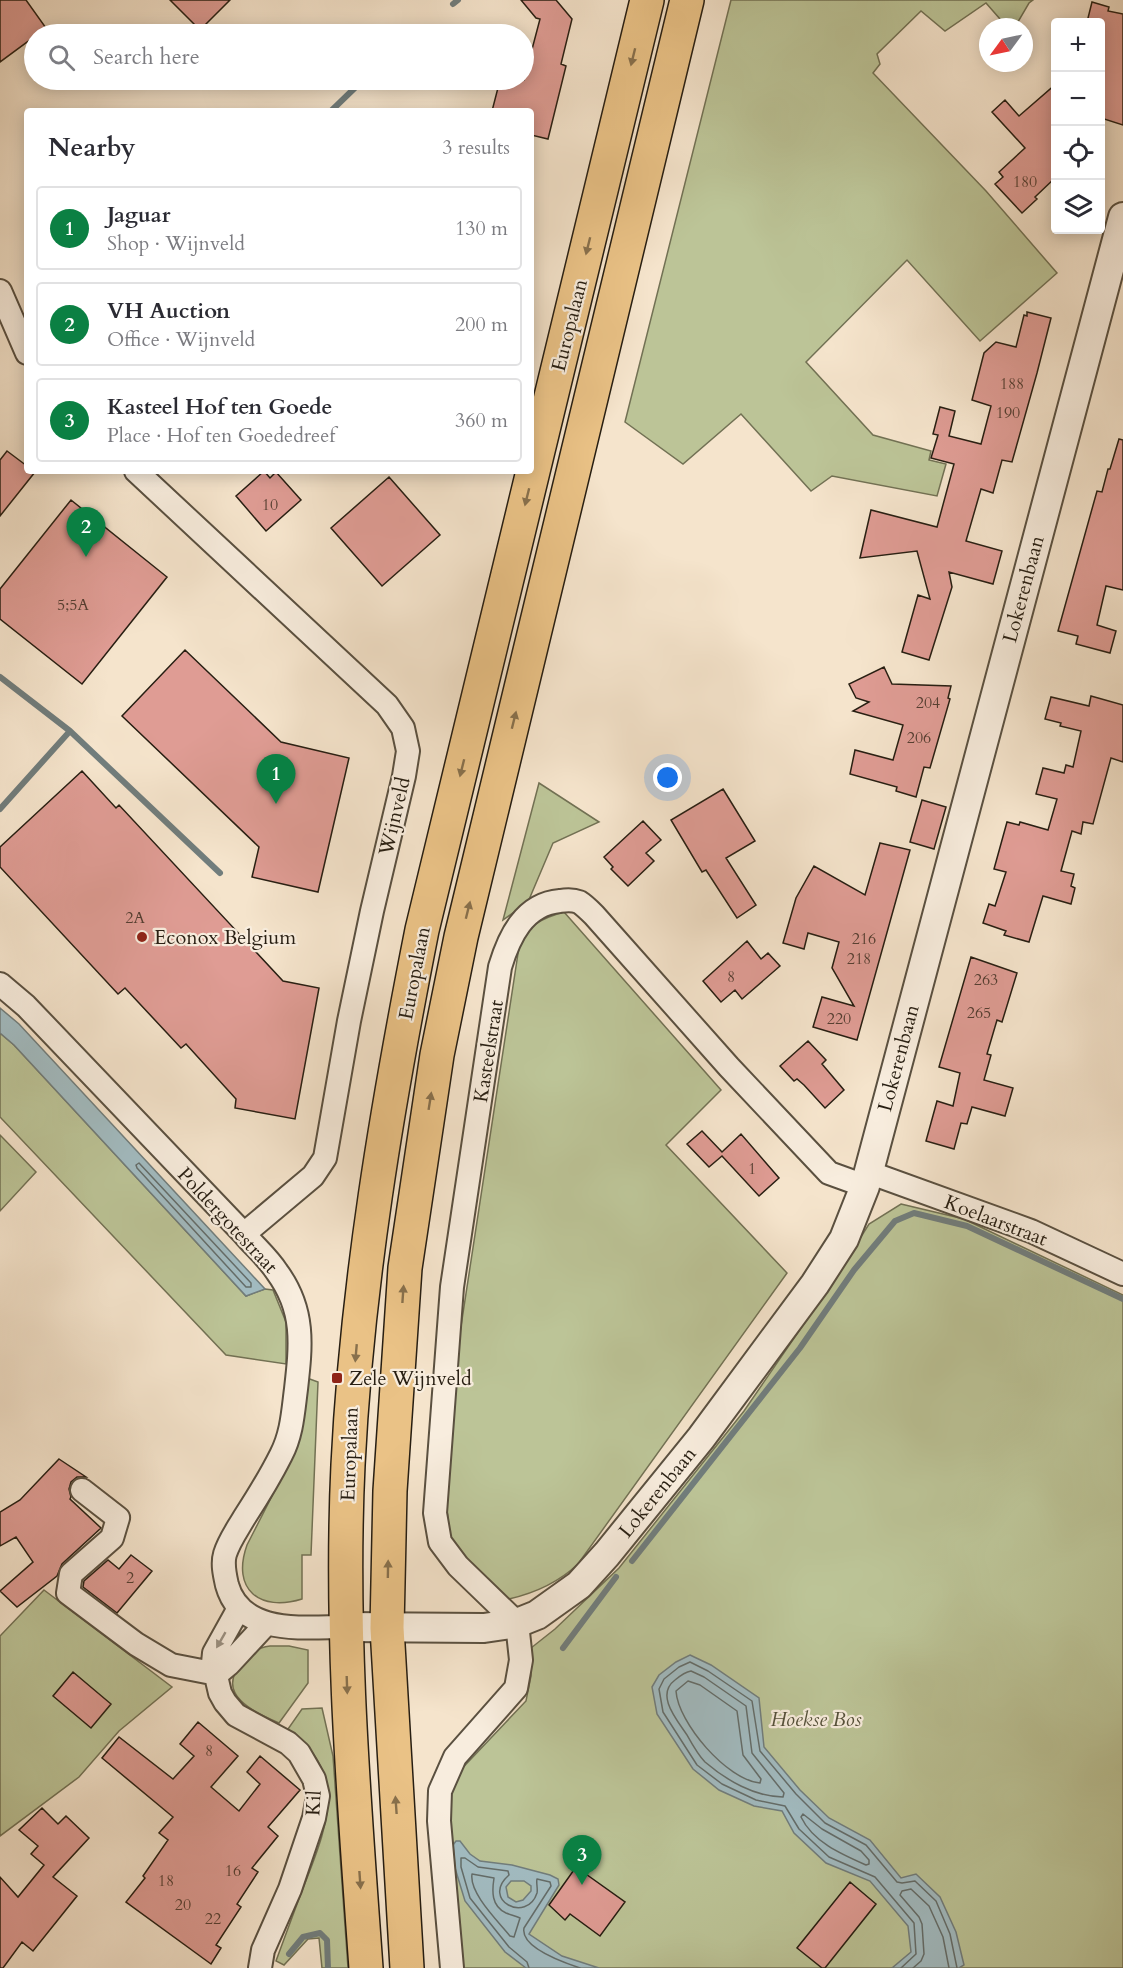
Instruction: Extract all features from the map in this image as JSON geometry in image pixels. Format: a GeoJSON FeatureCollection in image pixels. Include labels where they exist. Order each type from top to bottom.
{"type":"FeatureCollection","features":[{"type":"Feature","properties":{"kind":"highway","name":"Europalaan"},"geometry":{"type":"LineString","coordinates":[[534,467],[647,0]]}},
{"type":"Feature","properties":{"kind":"highway","name":"Europalaan"},"geometry":{"type":"LineString","coordinates":[[406,1968],[387,1628],[390,1491],[405,1268],[437,1055],[461,937],[687,0]]}},
{"type":"Feature","properties":{"kind":"highway","name":"Europalaan"},"geometry":{"type":"LineString","coordinates":[[366,1968],[345,1627],[352,1390],[364,1265],[399,1046],[422,930],[532,474]]}},
{"type":"Feature","properties":{"kind":"street","name":"Lokerenbaan"},"geometry":{"type":"LineString","coordinates":[[345,1627],[484,1628],[518,1623],[537,1616],[579,1586],[701,1438],[815,1284],[844,1239],[866,1179],[1123,217]]}},
{"type":"Feature","properties":{"kind":"street"},"geometry":{"type":"LineString","coordinates":[[0,291],[24,346]]}},
{"type":"Feature","properties":{"kind":"street","name":"Wijnveld"},"geometry":{"type":"LineString","coordinates":[[139,474],[387,705],[404,728],[408,751],[363,955],[325,1158],[313,1176],[244,1234]]}},
{"type":"Feature","properties":{"kind":"street","name":"Kasteelstraat"},"geometry":{"type":"LineString","coordinates":[[518,1623],[458,1566],[440,1542],[435,1513],[452,1287],[501,967],[508,942],[521,922],[533,909],[554,901],[579,902],[594,915],[729,1067],[829,1173],[866,1179]]}},
{"type":"Feature","properties":{"kind":"street","name":"Poldergotestraat"},"geometry":{"type":"LineString","coordinates":[[0,984],[26,1006],[244,1234],[277,1272],[298,1314],[300,1337],[290,1435],[231,1539],[224,1557],[229,1593],[239,1608]]}},
{"type":"Feature","properties":{"kind":"street","name":"Koelaarstraat"},"geometry":{"type":"LineString","coordinates":[[866,1179],[1031,1232],[1123,1274]]}},
{"type":"Feature","properties":{"kind":"street"},"geometry":{"type":"LineString","coordinates":[[82,1490],[118,1518],[112,1538],[71,1574],[68,1593],[136,1644],[171,1665],[217,1674],[267,1623]]}},
{"type":"Feature","properties":{"kind":"street"},"geometry":{"type":"LineString","coordinates":[[239,1608],[267,1623],[288,1627],[345,1627]]}},
{"type":"Feature","properties":{"kind":"street","name":"Kil"},"geometry":{"type":"LineString","coordinates":[[239,1608],[214,1653],[213,1664],[220,1693],[236,1715],[288,1743],[299,1753],[314,1779],[318,1796],[314,1818],[290,1889],[264,1950],[260,1968]]}},
{"type":"Feature","properties":{"kind":"street"},"geometry":{"type":"LineString","coordinates":[[452,1968],[439,1821],[440,1791],[455,1757],[516,1688],[521,1660],[518,1623]]}},
{"type":"Feature","properties":{"kind":"green space"},"geometry":{"type":"Polygon","coordinates":[[[731,0],[1033,0],[1020,18],[999,18],[986,3],[945,31],[921,11],[877,54],[880,64],[873,73],[986,191],[1057,273],[980,341],[907,260],[806,362],[873,435],[931,451],[929,460],[946,464],[937,496],[832,476],[811,491],[741,414],[683,464],[625,422],[731,0]]]}},
{"type":"Feature","properties":{"kind":"green space"},"geometry":{"type":"Polygon","coordinates":[[[539,783],[599,822],[553,843],[528,902],[503,920],[539,783]]]}},
{"type":"Feature","properties":{"kind":"green space"},"geometry":{"type":"Polygon","coordinates":[[[564,912],[721,1090],[666,1145],[787,1273],[578,1564],[546,1586],[509,1599],[486,1581],[463,1557],[450,1536],[446,1501],[454,1372],[519,947],[537,924],[548,917],[564,912]]]}},
{"type":"Feature","properties":{"kind":"green space"},"geometry":{"type":"Polygon","coordinates":[[[0,1033],[14,1045],[246,1296],[265,1289],[273,1290],[286,1322],[286,1364],[226,1355],[0,1117],[0,1033]]]}},
{"type":"Feature","properties":{"kind":"green space"},"geometry":{"type":"Polygon","coordinates":[[[0,1135],[36,1172],[0,1211],[0,1135]]]}},
{"type":"Feature","properties":{"kind":"green space","name":"Hoekse Bos"},"geometry":{"type":"Polygon","coordinates":[[[901,1204],[964,1219],[1123,1295],[1123,1968],[463,1968],[448,1842],[451,1780],[526,1701],[531,1676],[531,1648],[555,1629],[619,1568],[744,1411],[834,1280],[869,1224],[901,1204]]]}},
{"type":"Feature","properties":{"kind":"green space"},"geometry":{"type":"Polygon","coordinates":[[[307,1378],[318,1382],[311,1555],[302,1555],[302,1599],[273,1602],[253,1594],[246,1585],[243,1561],[247,1545],[298,1445],[307,1378]]]}},
{"type":"Feature","properties":{"kind":"green space"},"geometry":{"type":"Polygon","coordinates":[[[44,1590],[172,1687],[119,1731],[79,1777],[0,1836],[0,1636],[44,1590]]]}},
{"type":"Feature","properties":{"kind":"green space"},"geometry":{"type":"Polygon","coordinates":[[[270,1646],[289,1646],[308,1650],[308,1683],[279,1723],[249,1708],[235,1693],[233,1684],[235,1674],[248,1656],[270,1646]]]}},
{"type":"Feature","properties":{"kind":"green space"},"geometry":{"type":"Polygon","coordinates":[[[322,1708],[333,1756],[348,1968],[322,1968],[319,1938],[308,1939],[284,1965],[276,1961],[322,1837],[328,1798],[326,1780],[319,1762],[307,1745],[288,1729],[302,1709],[322,1708]]]}},
{"type":"Feature","properties":{"kind":"water"},"geometry":{"type":"Polygon","coordinates":[[[0,1008],[19,1024],[265,1289],[246,1296],[14,1045],[0,1033],[0,1008]]]}},
{"type":"Feature","properties":{"kind":"water"},"geometry":{"type":"Polygon","coordinates":[[[690,1655],[711,1665],[759,1698],[764,1747],[800,1790],[829,1818],[870,1840],[901,1878],[916,1874],[940,1897],[956,1932],[964,1965],[959,1968],[892,1968],[911,1952],[908,1926],[870,1881],[826,1863],[794,1833],[782,1811],[754,1806],[719,1790],[693,1769],[657,1714],[652,1687],[659,1675],[690,1655]]]}},
{"type":"Feature","properties":{"kind":"water"},"geometry":{"type":"Polygon","coordinates":[[[456,1841],[460,1841],[470,1854],[480,1861],[512,1865],[558,1879],[559,1885],[529,1934],[562,1956],[599,1968],[526,1968],[505,1952],[465,1901],[455,1868],[453,1845],[456,1841]],[[511,1881],[506,1887],[508,1897],[516,1902],[523,1900],[531,1891],[531,1886],[524,1881],[511,1881]]]}},
{"type":"Feature","properties":{"kind":"building"},"geometry":{"type":"Polygon","coordinates":[[[0,0],[26,0],[43,24],[24,24],[24,44],[0,62],[0,0]]]}},
{"type":"Feature","properties":{"kind":"building"},"geometry":{"type":"Polygon","coordinates":[[[170,0],[230,0],[206,24],[194,24],[170,0]]]}},
{"type":"Feature","properties":{"kind":"building"},"geometry":{"type":"Polygon","coordinates":[[[521,0],[556,0],[572,19],[561,64],[566,66],[548,139],[534,136],[534,108],[493,108],[497,90],[534,90],[534,42],[540,19],[536,18],[521,0]]]}},
{"type":"Feature","properties":{"kind":"building"},"geometry":{"type":"Polygon","coordinates":[[[1092,2],[1109,7],[1108,11],[1123,14],[1123,125],[1105,119],[1105,18],[1088,18],[1092,2]]]}},
{"type":"Feature","properties":{"kind":"building"},"geometry":{"type":"Polygon","coordinates":[[[1051,88],[1051,182],[1022,213],[995,184],[1003,177],[999,172],[1025,148],[992,112],[1005,100],[1019,116],[1051,88]]]}},
{"type":"Feature","properties":{"kind":"building"},"geometry":{"type":"Polygon","coordinates":[[[1027,312],[1051,318],[1037,373],[1012,462],[1002,460],[993,493],[981,489],[966,541],[1002,551],[993,584],[949,572],[952,587],[929,660],[902,652],[918,595],[930,599],[917,551],[860,558],[871,510],[937,527],[954,464],[931,458],[938,435],[933,434],[940,407],[955,411],[949,436],[981,444],[991,406],[972,400],[984,353],[996,342],[1016,347],[1024,315],[1027,316],[1027,312]]]}},
{"type":"Feature","properties":{"kind":"building"},"geometry":{"type":"Polygon","coordinates":[[[1119,439],[1123,440],[1123,590],[1106,586],[1097,625],[1116,631],[1110,653],[1076,644],[1078,636],[1058,631],[1097,491],[1102,492],[1119,439]]]}},
{"type":"Feature","properties":{"kind":"building"},"geometry":{"type":"Polygon","coordinates":[[[7,451],[24,464],[24,474],[33,474],[0,516],[0,460],[7,451]]]}},
{"type":"Feature","properties":{"kind":"building"},"geometry":{"type":"Polygon","coordinates":[[[261,474],[267,474],[270,478],[278,474],[301,500],[266,531],[236,496],[261,474]]]}},
{"type":"Feature","properties":{"kind":"building"},"geometry":{"type":"Polygon","coordinates":[[[389,477],[440,535],[382,586],[331,528],[389,477]]]}},
{"type":"Feature","properties":{"kind":"building"},"geometry":{"type":"Polygon","coordinates":[[[71,500],[167,577],[82,684],[0,619],[0,589],[71,500]]]}},
{"type":"Feature","properties":{"kind":"building"},"geometry":{"type":"Polygon","coordinates":[[[185,650],[281,742],[349,758],[318,892],[252,877],[259,847],[122,716],[185,650]]]}},
{"type":"Feature","properties":{"kind":"building"},"geometry":{"type":"Polygon","coordinates":[[[884,667],[892,684],[951,686],[948,698],[950,699],[930,768],[924,767],[916,797],[896,791],[897,787],[850,774],[855,750],[893,760],[903,725],[853,711],[869,702],[856,698],[849,684],[884,667]]]}},
{"type":"Feature","properties":{"kind":"building"},"geometry":{"type":"Polygon","coordinates":[[[1091,696],[1123,705],[1123,762],[1111,758],[1093,824],[1083,822],[1081,834],[1072,831],[1061,871],[1074,874],[1071,886],[1075,888],[1071,904],[1043,896],[1029,942],[1004,935],[1006,931],[983,923],[989,904],[995,906],[1006,872],[994,869],[1007,822],[1019,825],[1020,822],[1048,830],[1057,799],[1036,794],[1043,768],[1064,773],[1066,765],[1073,767],[1081,731],[1060,726],[1061,723],[1045,719],[1051,697],[1089,706],[1091,696]]]}},
{"type":"Feature","properties":{"kind":"building"},"geometry":{"type":"Polygon","coordinates":[[[82,771],[116,808],[119,805],[283,981],[319,988],[295,1119],[235,1108],[236,1099],[186,1044],[181,1048],[125,988],[118,994],[0,867],[0,847],[82,771]]]}},
{"type":"Feature","properties":{"kind":"building"},"geometry":{"type":"Polygon","coordinates":[[[723,789],[755,841],[726,858],[756,905],[737,918],[706,870],[702,872],[671,820],[723,789]]]}},
{"type":"Feature","properties":{"kind":"building"},"geometry":{"type":"Polygon","coordinates":[[[922,800],[946,807],[934,849],[910,842],[922,800]]]}},
{"type":"Feature","properties":{"kind":"building"},"geometry":{"type":"Polygon","coordinates":[[[643,821],[661,840],[646,853],[654,861],[628,886],[611,869],[613,867],[604,857],[643,821]]]}},
{"type":"Feature","properties":{"kind":"building"},"geometry":{"type":"Polygon","coordinates":[[[880,843],[910,850],[857,1040],[813,1027],[822,997],[854,1006],[832,968],[839,942],[808,933],[804,949],[783,943],[796,898],[814,866],[865,895],[880,843]]]}},
{"type":"Feature","properties":{"kind":"building"},"geometry":{"type":"Polygon","coordinates":[[[747,941],[761,959],[768,953],[780,966],[742,999],[735,990],[721,1002],[703,981],[747,941]]]}},
{"type":"Feature","properties":{"kind":"building"},"geometry":{"type":"Polygon","coordinates":[[[971,957],[1017,973],[1002,1022],[997,1020],[987,1054],[991,1055],[984,1080],[1013,1088],[1005,1116],[972,1107],[967,1124],[961,1123],[954,1149],[926,1141],[937,1101],[953,1106],[960,1073],[939,1067],[971,957]]]}},
{"type":"Feature","properties":{"kind":"building"},"geometry":{"type":"Polygon","coordinates":[[[808,1041],[826,1060],[822,1064],[844,1090],[825,1108],[804,1085],[797,1079],[794,1081],[780,1066],[808,1041]]]}},
{"type":"Feature","properties":{"kind":"building"},"geometry":{"type":"Polygon","coordinates":[[[702,1131],[722,1152],[741,1134],[779,1178],[759,1196],[722,1156],[709,1167],[687,1144],[702,1131]]]}},
{"type":"Feature","properties":{"kind":"building"},"geometry":{"type":"Polygon","coordinates":[[[59,1459],[86,1477],[77,1477],[71,1482],[70,1499],[101,1528],[62,1564],[57,1576],[17,1607],[0,1591],[33,1562],[16,1537],[0,1546],[0,1512],[20,1500],[59,1459]]]}},
{"type":"Feature","properties":{"kind":"building"},"geometry":{"type":"Polygon","coordinates":[[[131,1555],[152,1571],[117,1613],[83,1587],[84,1581],[108,1560],[119,1569],[131,1555]]]}},
{"type":"Feature","properties":{"kind":"building"},"geometry":{"type":"Polygon","coordinates":[[[73,1672],[111,1704],[91,1728],[53,1696],[73,1672]]]}},
{"type":"Feature","properties":{"kind":"building"},"geometry":{"type":"Polygon","coordinates":[[[198,1722],[238,1756],[211,1787],[239,1811],[260,1784],[247,1772],[260,1756],[300,1790],[268,1827],[278,1836],[252,1868],[258,1872],[237,1904],[241,1907],[216,1945],[221,1948],[211,1964],[126,1902],[145,1878],[143,1876],[168,1840],[159,1833],[173,1817],[102,1758],[119,1737],[173,1779],[194,1756],[180,1744],[198,1722]]]}},
{"type":"Feature","properties":{"kind":"building"},"geometry":{"type":"Polygon","coordinates":[[[42,1808],[58,1824],[66,1816],[89,1838],[53,1877],[77,1896],[33,1951],[22,1942],[3,1968],[0,1968],[0,1877],[18,1897],[44,1865],[31,1854],[38,1846],[19,1830],[42,1808]]]}},
{"type":"Feature","properties":{"kind":"building"},"geometry":{"type":"Polygon","coordinates":[[[576,1867],[625,1902],[600,1936],[570,1914],[565,1920],[549,1905],[576,1867]]]}},
{"type":"Feature","properties":{"kind":"building"},"geometry":{"type":"Polygon","coordinates":[[[850,1882],[876,1904],[825,1968],[822,1968],[797,1948],[850,1882]]]}},
{"type":"Feature","properties":{"kind":"waterway"},"geometry":{"type":"LineString","coordinates":[[453,4],[458,0]]}},
{"type":"Feature","properties":{"kind":"waterway"},"geometry":{"type":"LineString","coordinates":[[334,108],[353,90]]}},
{"type":"Feature","properties":{"kind":"waterway"},"geometry":{"type":"LineString","coordinates":[[0,677],[70,731],[220,873]]}},
{"type":"Feature","properties":{"kind":"waterway"},"geometry":{"type":"LineString","coordinates":[[0,809],[70,731]]}},
{"type":"Feature","properties":{"kind":"waterway"},"geometry":{"type":"LineString","coordinates":[[632,1561],[800,1348],[854,1270],[895,1221],[914,1213],[967,1226],[1123,1299]]}},
{"type":"Feature","properties":{"kind":"waterway"},"geometry":{"type":"LineString","coordinates":[[563,1648],[616,1577]]}},
{"type":"Feature","properties":{"kind":"waterway"},"geometry":{"type":"LineString","coordinates":[[289,1954],[303,1937],[320,1933],[327,1940],[328,1968]]}},
{"type":"Feature","properties":{"kind":"place","name":"VH Auction"},"geometry":{"type":"Point","coordinates":[86,557]}},
{"type":"Feature","properties":{"kind":"place","name":"Jaguar"},"geometry":{"type":"Point","coordinates":[276,804]}},
{"type":"Feature","properties":{"kind":"place","name":"Econox Belgium"},"geometry":{"type":"Point","coordinates":[142,937]}},
{"type":"Feature","properties":{"kind":"place","name":"Zele Wijnveld"},"geometry":{"type":"Point","coordinates":[337,1378]}},
{"type":"Feature","properties":{"kind":"place","name":"Kasteel Hof ten Goede"},"geometry":{"type":"Point","coordinates":[582,1885]}}]}
